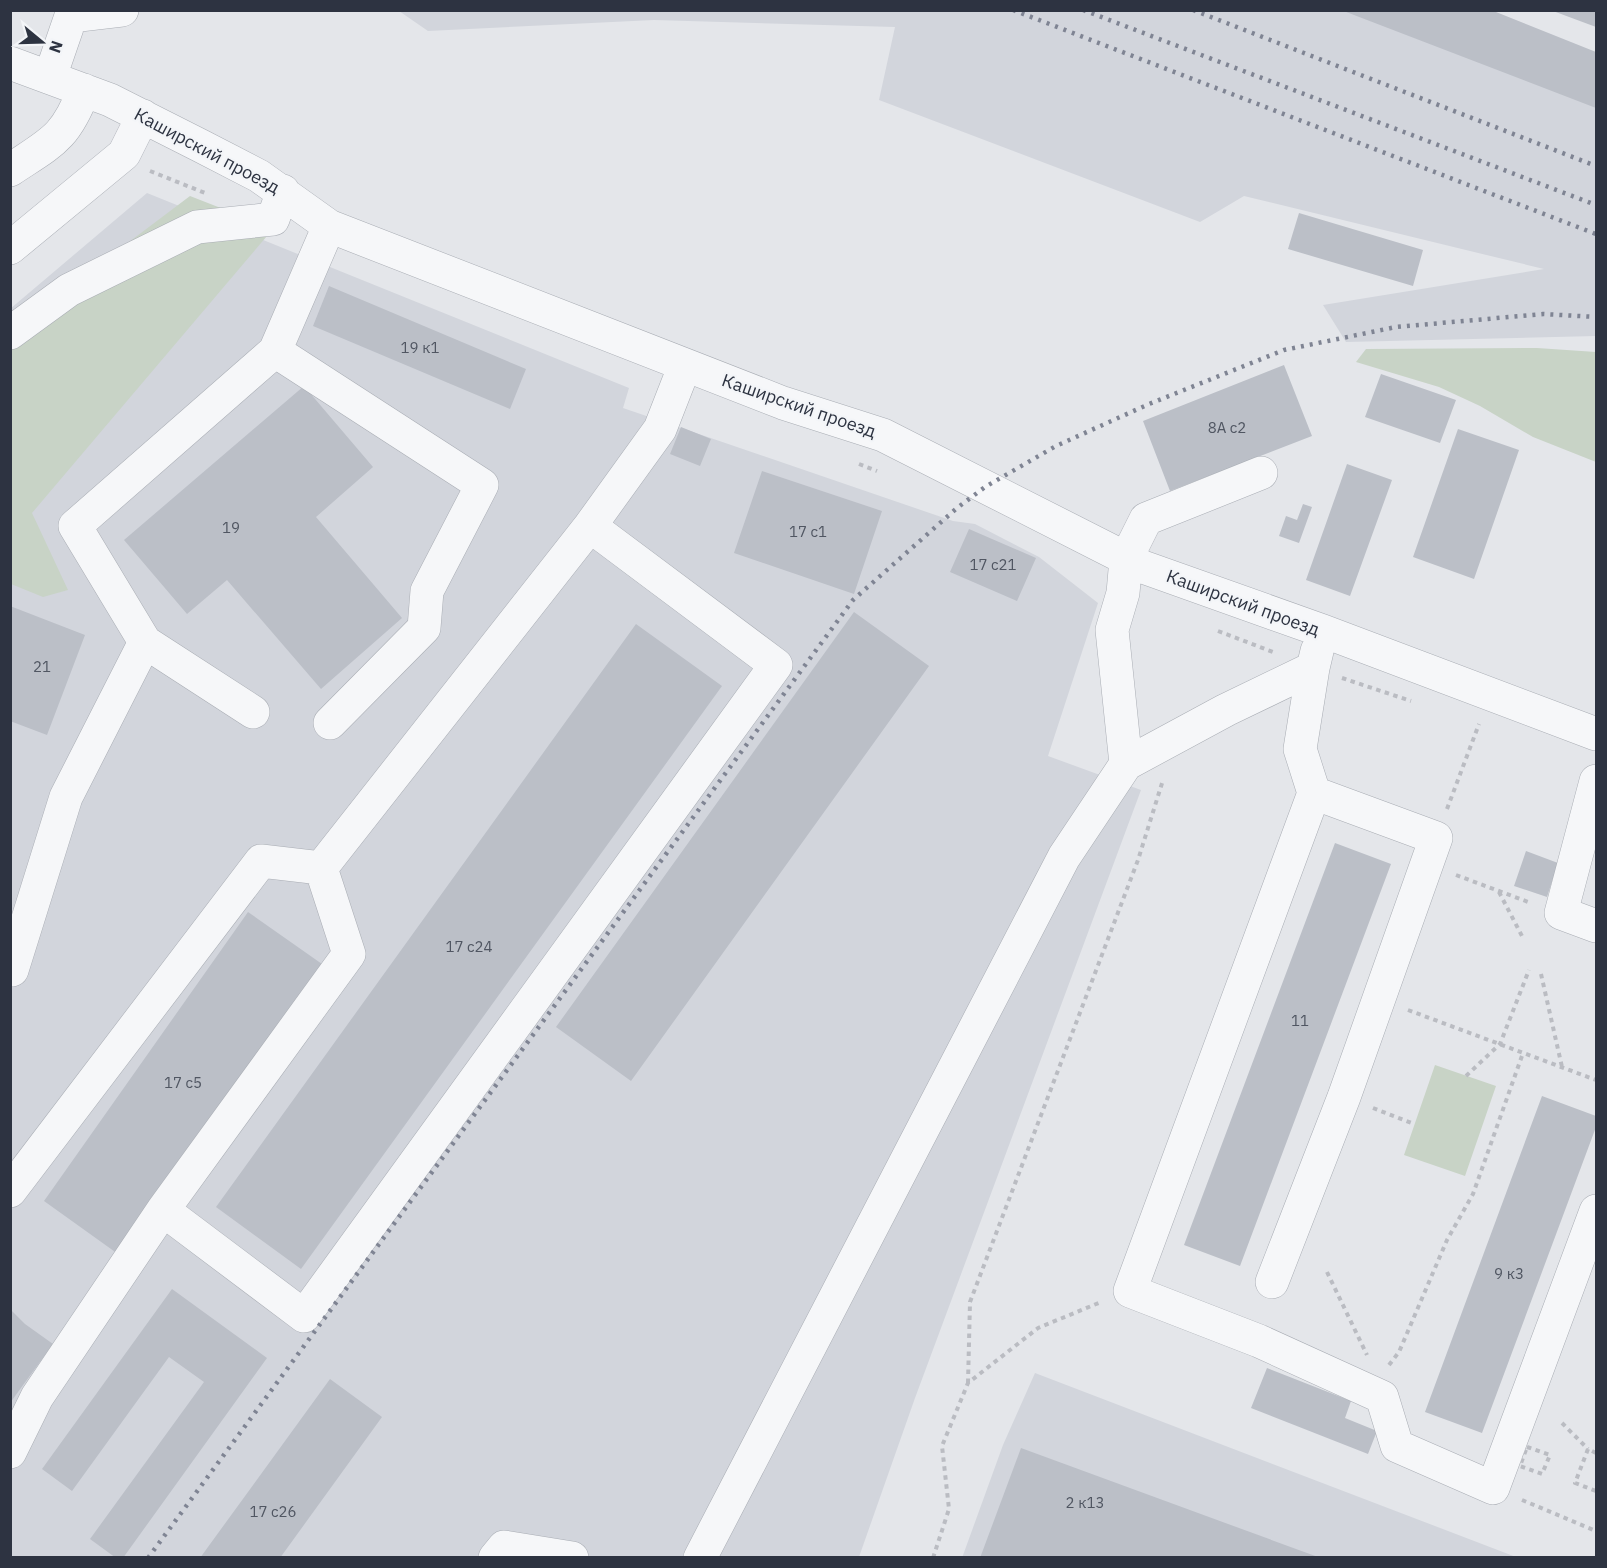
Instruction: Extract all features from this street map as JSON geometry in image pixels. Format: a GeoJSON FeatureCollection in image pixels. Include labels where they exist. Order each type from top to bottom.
{"type":"FeatureCollection","features":[{"type":"Feature","properties":{"kind":"street"},"geometry":{"type":"LineString","coordinates":[[50,77],[71,16],[122,10]]}},
{"type":"Feature","properties":{"kind":"street","name":"Каширский проезд"},"geometry":{"type":"LineString","coordinates":[[10,63],[84,90],[143,116],[283,191],[328,226],[783,403],[884,435],[1126,559],[1596,734]]}},
{"type":"Feature","properties":{"kind":"street"},"geometry":{"type":"LineString","coordinates":[[10,170],[60,136],[74,118],[84,90]]}},
{"type":"Feature","properties":{"kind":"street"},"geometry":{"type":"LineString","coordinates":[[10,248],[124,154],[143,116]]}},
{"type":"Feature","properties":{"kind":"street"},"geometry":{"type":"LineString","coordinates":[[10,333],[69,290],[197,227],[273,219],[283,191]]}},
{"type":"Feature","properties":{"kind":"street"},"geometry":{"type":"LineString","coordinates":[[253,712],[145,642],[75,526],[275,351],[328,226]]}},
{"type":"Feature","properties":{"kind":"street"},"geometry":{"type":"LineString","coordinates":[[275,351],[482,485],[427,591],[424,628],[330,723]]}},
{"type":"Feature","properties":{"kind":"street"},"geometry":{"type":"LineString","coordinates":[[321,868],[590,526],[660,429],[685,364]]}},
{"type":"Feature","properties":{"kind":"street"},"geometry":{"type":"LineString","coordinates":[[1126,764],[1112,630],[1123,593],[1126,559],[1146,519],[1261,473]]}},
{"type":"Feature","properties":{"kind":"street"},"geometry":{"type":"LineString","coordinates":[[163,1210],[304,1316],[776,665],[590,526]]}},
{"type":"Feature","properties":{"kind":"street"},"geometry":{"type":"LineString","coordinates":[[1323,631],[1313,668],[1300,749],[1314,793],[1130,1290],[1379,1389],[1397,1446],[1493,1488],[1596,1211]]}},
{"type":"Feature","properties":{"kind":"street"},"geometry":{"type":"LineString","coordinates":[[12,970],[66,797],[145,642]]}},
{"type":"Feature","properties":{"kind":"street"},"geometry":{"type":"LineString","coordinates":[[700,1557],[1064,857],[1126,764],[1313,668]]}},
{"type":"Feature","properties":{"kind":"street"},"geometry":{"type":"LineString","coordinates":[[1596,781],[1560,913],[1596,926]]}},
{"type":"Feature","properties":{"kind":"street"},"geometry":{"type":"LineString","coordinates":[[1272,1282],[1344,1097],[1432,851],[1314,793]]}},
{"type":"Feature","properties":{"kind":"street"},"geometry":{"type":"LineString","coordinates":[[10,1191],[261,861],[321,868]]}},
{"type":"Feature","properties":{"kind":"street"},"geometry":{"type":"LineString","coordinates":[[10,1452],[37,1398],[163,1210],[349,954],[321,868]]}},
{"type":"Feature","properties":{"kind":"street"},"geometry":{"type":"LineString","coordinates":[[495,1557],[504,1547],[572,1557]]}},
{"type":"Feature","properties":{"kind":"path"},"geometry":{"type":"LineString","coordinates":[[1479,724],[1432,851],[1499,891],[1560,913]]}},
{"type":"Feature","properties":{"kind":"path"},"geometry":{"type":"LineString","coordinates":[[933,1557],[949,1509],[942,1446],[968,1383],[970,1302],[1138,860],[1177,736]]}},
{"type":"Feature","properties":{"kind":"path"},"geometry":{"type":"LineString","coordinates":[[1499,891],[1523,938]]}},
{"type":"Feature","properties":{"kind":"path"},"geometry":{"type":"LineString","coordinates":[[1466,1076],[1500,1044],[1529,970]]}},
{"type":"Feature","properties":{"kind":"path"},"geometry":{"type":"LineString","coordinates":[[1541,974],[1562,1067]]}},
{"type":"Feature","properties":{"kind":"path"},"geometry":{"type":"LineString","coordinates":[[1379,999],[1596,1080]]}},
{"type":"Feature","properties":{"kind":"path"},"geometry":{"type":"LineString","coordinates":[[1379,1389],[1399,1352],[1447,1240],[1473,1194],[1523,1053]]}},
{"type":"Feature","properties":{"kind":"path"},"geometry":{"type":"LineString","coordinates":[[1344,1097],[1414,1124]]}},
{"type":"Feature","properties":{"kind":"path"},"geometry":{"type":"LineString","coordinates":[[1327,1272],[1362,1339],[1379,1389]]}},
{"type":"Feature","properties":{"kind":"path"},"geometry":{"type":"LineString","coordinates":[[968,1383],[1038,1328],[1130,1290]]}},
{"type":"Feature","properties":{"kind":"path"},"geometry":{"type":"LineString","coordinates":[[1562,1423],[1588,1449],[1596,1453]]}},
{"type":"Feature","properties":{"kind":"path"},"geometry":{"type":"LineString","coordinates":[[1588,1449],[1575,1482],[1596,1491]]}},
{"type":"Feature","properties":{"kind":"path"},"geometry":{"type":"LineString","coordinates":[[1493,1488],[1596,1531]]}},
{"type":"Feature","properties":{"kind":"shaded area"},"geometry":{"type":"Polygon","coordinates":[[[399,11],[1403,11],[1596,87],[1596,336],[1346,342],[1323,305],[1544,269],[1244,196],[1200,222],[879,100],[895,27],[654,20],[428,31],[399,11]]]}},
{"type":"Feature","properties":{"kind":"shaded area"},"geometry":{"type":"Polygon","coordinates":[[[147,193],[629,388],[623,408],[953,521],[975,524],[1039,557],[1098,603],[1048,756],[1141,790],[915,1398],[859,1557],[11,1557],[10,309],[147,193]]]}},
{"type":"Feature","properties":{"kind":"shaded area"},"geometry":{"type":"Polygon","coordinates":[[[190,196],[236,214],[267,236],[32,513],[68,590],[43,597],[11,584],[11,331],[190,196]]]}},
{"type":"Feature","properties":{"kind":"shaded area"},"geometry":{"type":"Polygon","coordinates":[[[1537,348],[1596,352],[1596,462],[1533,437],[1480,406],[1439,387],[1356,362],[1366,349],[1537,348]]]}},
{"type":"Feature","properties":{"kind":"shaded area"},"geometry":{"type":"Polygon","coordinates":[[[1435,1065],[1496,1086],[1465,1176],[1404,1155],[1435,1065]]]}},
{"type":"Feature","properties":{"kind":"shaded area"},"geometry":{"type":"Polygon","coordinates":[[[1035,1373],[1516,1557],[962,1558],[1003,1445],[1035,1373]]]}},
{"type":"Feature","properties":{"kind":"building"},"geometry":{"type":"Polygon","coordinates":[[[1341,10],[1491,10],[1596,52],[1596,108],[1341,10]]]}},
{"type":"Feature","properties":{"kind":"building"},"geometry":{"type":"Polygon","coordinates":[[[1596,10],[1596,27],[1553,11],[1596,10]]]}},
{"type":"Feature","properties":{"kind":"building"},"geometry":{"type":"Polygon","coordinates":[[[1299,213],[1423,250],[1413,286],[1288,249],[1299,213]]]}},
{"type":"Feature","properties":{"kind":"building"},"geometry":{"type":"Polygon","coordinates":[[[329,286],[526,369],[510,409],[313,326],[329,286]]]}},
{"type":"Feature","properties":{"kind":"building"},"geometry":{"type":"Polygon","coordinates":[[[1284,365],[1312,436],[1170,491],[1143,421],[1284,365]]]}},
{"type":"Feature","properties":{"kind":"building"},"geometry":{"type":"Polygon","coordinates":[[[1381,374],[1456,400],[1440,443],[1365,417],[1381,374]]]}},
{"type":"Feature","properties":{"kind":"building"},"geometry":{"type":"Polygon","coordinates":[[[304,386],[373,467],[316,517],[402,618],[321,689],[227,580],[187,614],[124,540],[304,386]]]}},
{"type":"Feature","properties":{"kind":"building"},"geometry":{"type":"Polygon","coordinates":[[[681,427],[711,439],[700,466],[670,454],[681,427]]]}},
{"type":"Feature","properties":{"kind":"building"},"geometry":{"type":"Polygon","coordinates":[[[1458,429],[1519,450],[1474,579],[1413,557],[1458,429]]]}},
{"type":"Feature","properties":{"kind":"building"},"geometry":{"type":"Polygon","coordinates":[[[1347,464],[1392,480],[1350,596],[1306,580],[1347,464]]]}},
{"type":"Feature","properties":{"kind":"building"},"geometry":{"type":"Polygon","coordinates":[[[762,471],[882,511],[854,594],[734,553],[762,471]]]}},
{"type":"Feature","properties":{"kind":"building"},"geometry":{"type":"Polygon","coordinates":[[[1303,504],[1312,507],[1299,543],[1279,536],[1286,516],[1297,520],[1303,504]]]}},
{"type":"Feature","properties":{"kind":"building"},"geometry":{"type":"Polygon","coordinates":[[[969,529],[1036,558],[1017,601],[950,572],[969,529]]]}},
{"type":"Feature","properties":{"kind":"building"},"geometry":{"type":"Polygon","coordinates":[[[10,606],[85,635],[47,735],[10,721],[10,606]]]}},
{"type":"Feature","properties":{"kind":"building"},"geometry":{"type":"Polygon","coordinates":[[[854,612],[929,666],[631,1081],[556,1027],[854,612]]]}},
{"type":"Feature","properties":{"kind":"building"},"geometry":{"type":"Polygon","coordinates":[[[636,624],[722,686],[301,1269],[216,1207],[636,624]]]}},
{"type":"Feature","properties":{"kind":"building"},"geometry":{"type":"Polygon","coordinates":[[[1335,843],[1391,864],[1240,1266],[1184,1245],[1335,843]]]}},
{"type":"Feature","properties":{"kind":"building"},"geometry":{"type":"Polygon","coordinates":[[[1526,851],[1558,863],[1547,897],[1514,886],[1526,851]]]}},
{"type":"Feature","properties":{"kind":"building"},"geometry":{"type":"Polygon","coordinates":[[[248,912],[322,964],[118,1254],[44,1201],[248,912]]]}},
{"type":"Feature","properties":{"kind":"building"},"geometry":{"type":"Polygon","coordinates":[[[1542,1096],[1596,1116],[1596,1127],[1482,1433],[1425,1412],[1542,1096]]]}},
{"type":"Feature","properties":{"kind":"building"},"geometry":{"type":"Polygon","coordinates":[[[172,1289],[267,1358],[123,1558],[116,1558],[90,1539],[204,1382],[169,1357],[72,1491],[42,1469],[172,1289]]]}},
{"type":"Feature","properties":{"kind":"building"},"geometry":{"type":"Polygon","coordinates":[[[10,1309],[25,1324],[53,1344],[10,1403],[10,1309]]]}},
{"type":"Feature","properties":{"kind":"building"},"geometry":{"type":"Polygon","coordinates":[[[1267,1368],[1351,1401],[1345,1418],[1377,1431],[1368,1454],[1251,1408],[1267,1368]]]}},
{"type":"Feature","properties":{"kind":"building"},"geometry":{"type":"Polygon","coordinates":[[[330,1379],[382,1417],[280,1558],[200,1558],[330,1379]]]}},
{"type":"Feature","properties":{"kind":"building"},"geometry":{"type":"Polygon","coordinates":[[[1021,1448],[1318,1557],[1318,1558],[980,1558],[1021,1448]]]}},
{"type":"Feature","properties":{"kind":"railway"},"geometry":{"type":"LineString","coordinates":[[1013,10],[1596,234]]}},
{"type":"Feature","properties":{"kind":"railway"},"geometry":{"type":"LineString","coordinates":[[1083,10],[1596,205]]}},
{"type":"Feature","properties":{"kind":"railway"},"geometry":{"type":"LineString","coordinates":[[1193,10],[1596,166]]}},
{"type":"Feature","properties":{"kind":"railway"},"geometry":{"type":"LineString","coordinates":[[148,1558],[853,600],[957,508],[985,487],[1056,446],[1149,404],[1284,350],[1396,327],[1543,314],[1596,317]]}}]}
